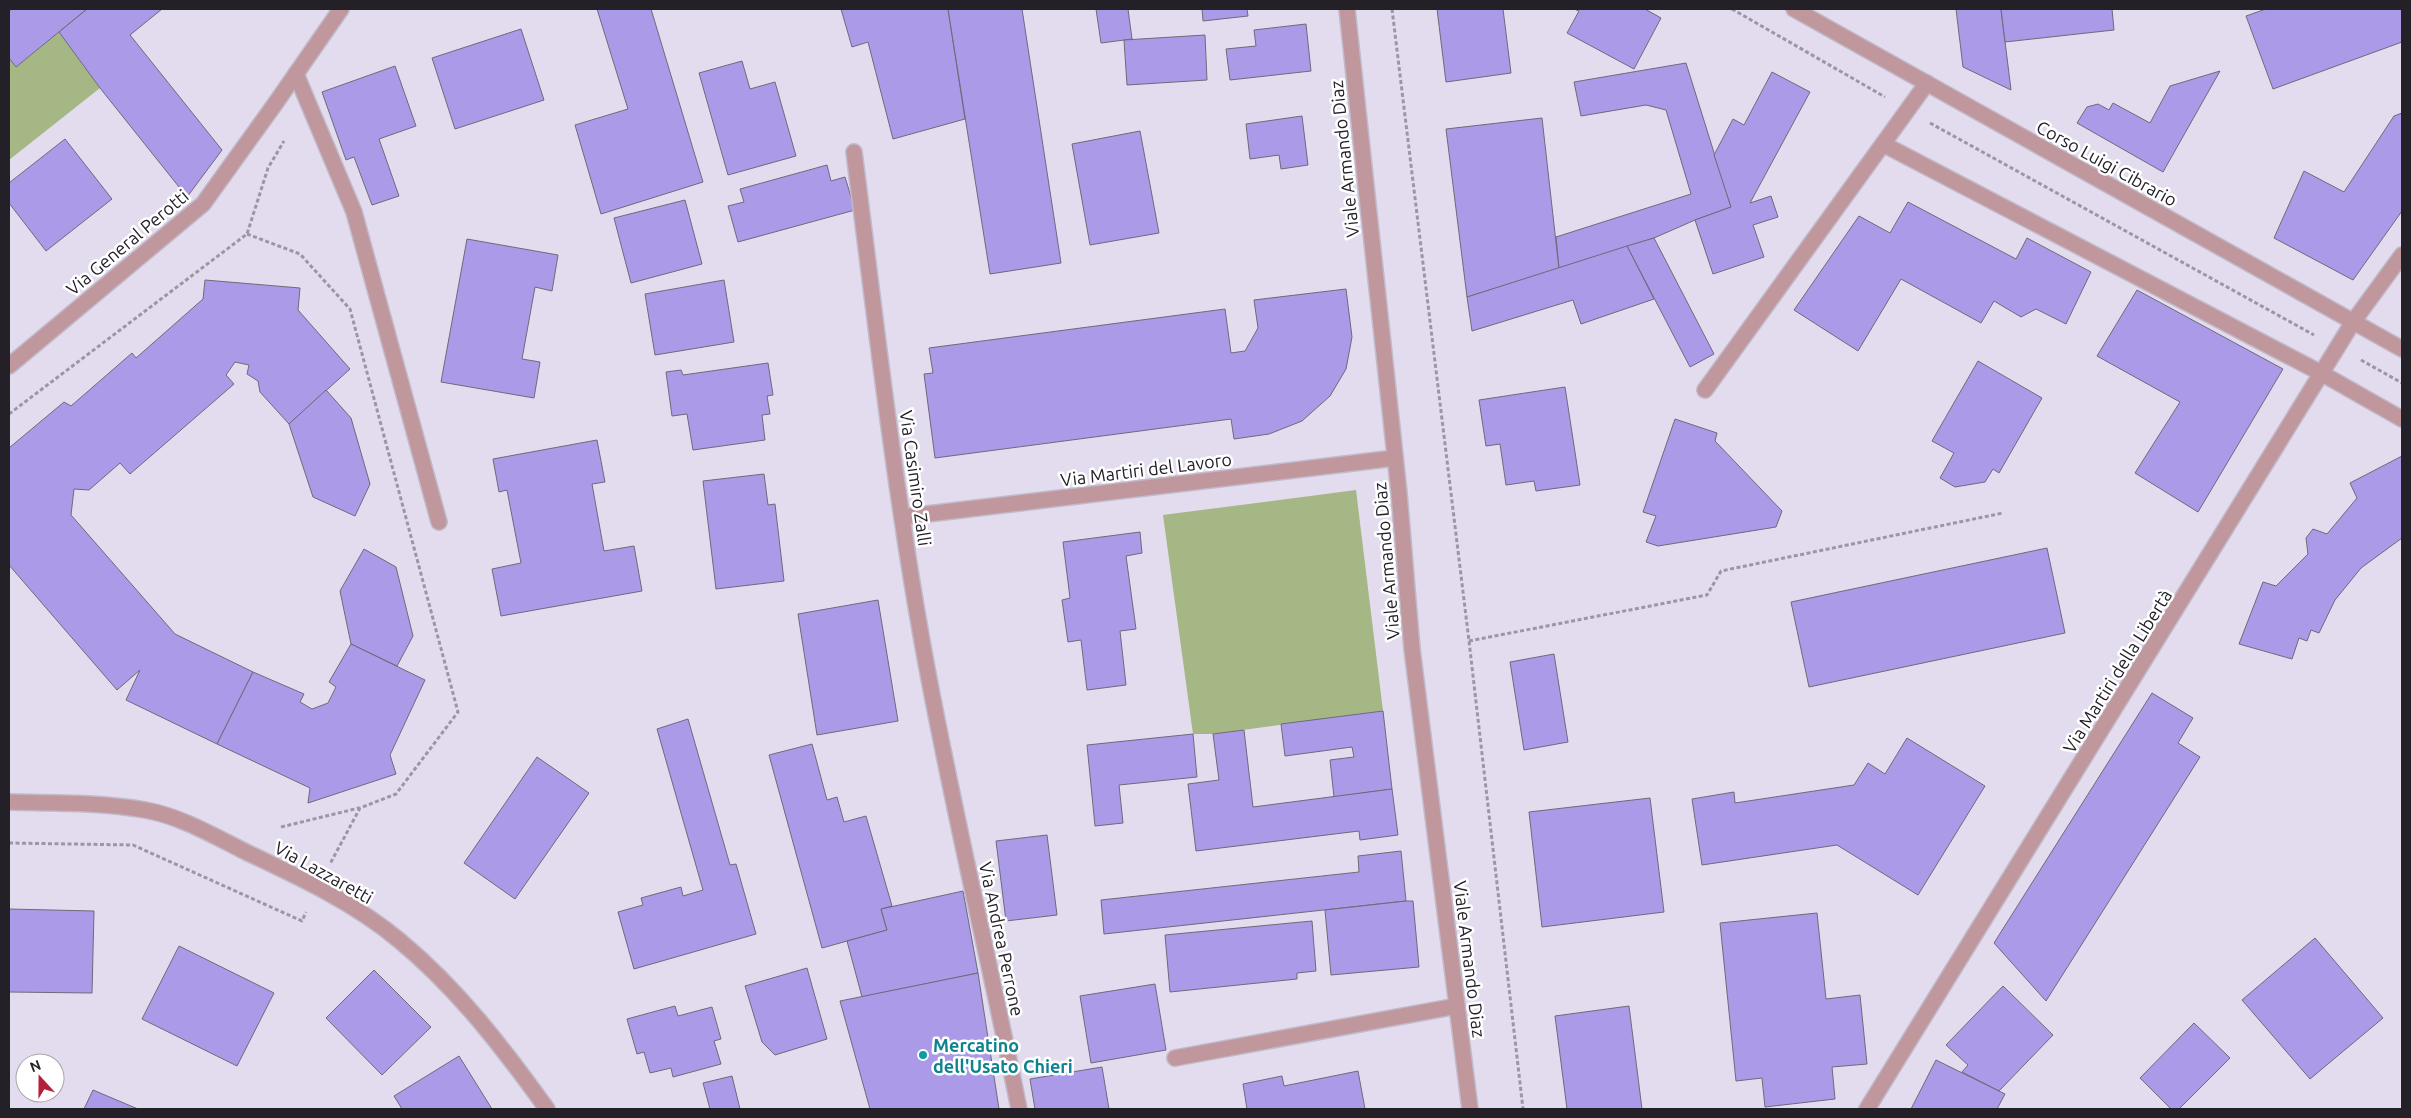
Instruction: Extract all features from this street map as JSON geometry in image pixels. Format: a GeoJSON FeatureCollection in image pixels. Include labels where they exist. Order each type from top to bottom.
{"type":"FeatureCollection","features":[{"type":"Feature","properties":{"kind":"street","name":"Via General Perotti"},"geometry":{"type":"LineString","coordinates":[[9,366],[203,204],[341,9]]}},
{"type":"Feature","properties":{"kind":"street","name":"Viale Armando Diaz"},"geometry":{"type":"LineString","coordinates":[[1347,9],[1395,458],[1412,649],[1470,1109]]}},
{"type":"Feature","properties":{"kind":"street","name":"Corso Luigi Cibrario"},"geometry":{"type":"LineString","coordinates":[[1794,9],[2402,349]]}},
{"type":"Feature","properties":{"kind":"street"},"geometry":{"type":"LineString","coordinates":[[296,74],[354,212],[439,522]]}},
{"type":"Feature","properties":{"kind":"street"},"geometry":{"type":"LineString","coordinates":[[1705,390],[1926,83]]}},
{"type":"Feature","properties":{"kind":"street"},"geometry":{"type":"LineString","coordinates":[[1883,144],[2321,373],[2402,419]]}},
{"type":"Feature","properties":{"kind":"street","name":"Via Casimiro Zalli"},"geometry":{"type":"LineString","coordinates":[[854,152],[902,517],[922,639],[954,807]]}},
{"type":"Feature","properties":{"kind":"street","name":"Via Martiri della Libertà"},"geometry":{"type":"LineString","coordinates":[[1868,1109],[2321,373],[2353,322],[2402,255]]}},
{"type":"Feature","properties":{"kind":"street","name":"Via Martiri del Lavoro"},"geometry":{"type":"LineString","coordinates":[[902,517],[1395,458]]}},
{"type":"Feature","properties":{"kind":"street","name":"Via Lazzaretti"},"geometry":{"type":"LineString","coordinates":[[9,802],[114,806],[147,810],[179,820],[317,888],[362,913],[399,940],[431,968],[497,1041],[547,1109]]}},
{"type":"Feature","properties":{"kind":"street","name":"Via Andrea Perrone"},"geometry":{"type":"LineString","coordinates":[[954,807],[992,974],[1019,1109]]}},
{"type":"Feature","properties":{"kind":"street"},"geometry":{"type":"LineString","coordinates":[[1175,1058],[1457,1006]]}},
{"type":"Feature","properties":{"kind":"path"},"geometry":{"type":"LineString","coordinates":[[1392,9],[1469,641],[1523,1109]]}},
{"type":"Feature","properties":{"kind":"path"},"geometry":{"type":"LineString","coordinates":[[1732,9],[1907,110],[2402,383]]}},
{"type":"Feature","properties":{"kind":"path"},"geometry":{"type":"LineString","coordinates":[[9,414],[247,234],[300,254],[350,309],[458,712],[396,794],[360,808],[281,827]]}},
{"type":"Feature","properties":{"kind":"path"},"geometry":{"type":"LineString","coordinates":[[1469,641],[1707,595],[1721,571],[2003,513]]}},
{"type":"Feature","properties":{"kind":"path"},"geometry":{"type":"LineString","coordinates":[[9,843],[132,845],[302,921],[317,888],[360,808]]}},
{"type":"Feature","properties":{"kind":"green space"},"geometry":{"type":"Polygon","coordinates":[[[59,32],[100,88],[9,160],[9,58],[16,67],[59,32]]]}},
{"type":"Feature","properties":{"kind":"green space"},"geometry":{"type":"Polygon","coordinates":[[[1356,490],[1383,711],[1213,734],[1193,734],[1163,515],[1356,490]]]}},
{"type":"Feature","properties":{"kind":"building"},"geometry":{"type":"Polygon","coordinates":[[[12,9],[87,9],[16,67],[9,58],[9,11],[12,9]]]}},
{"type":"Feature","properties":{"kind":"building"},"geometry":{"type":"Polygon","coordinates":[[[87,9],[162,9],[130,35],[222,150],[187,197],[100,88],[59,32],[87,9]]]}},
{"type":"Feature","properties":{"kind":"building"},"geometry":{"type":"Polygon","coordinates":[[[597,9],[651,9],[703,182],[601,214],[575,125],[628,109],[597,9]]]}},
{"type":"Feature","properties":{"kind":"building"},"geometry":{"type":"Polygon","coordinates":[[[841,9],[948,9],[965,119],[893,139],[868,42],[852,47],[841,9]]]}},
{"type":"Feature","properties":{"kind":"building"},"geometry":{"type":"Polygon","coordinates":[[[948,9],[1022,9],[1061,263],[990,274],[948,9]]]}},
{"type":"Feature","properties":{"kind":"building"},"geometry":{"type":"Polygon","coordinates":[[[1096,9],[1128,9],[1132,39],[1101,43],[1096,9]]]}},
{"type":"Feature","properties":{"kind":"building"},"geometry":{"type":"Polygon","coordinates":[[[1202,9],[1247,9],[1248,16],[1203,21],[1202,9]]]}},
{"type":"Feature","properties":{"kind":"building"},"geometry":{"type":"Polygon","coordinates":[[[1437,9],[1503,9],[1511,73],[1446,82],[1437,9]]]}},
{"type":"Feature","properties":{"kind":"building"},"geometry":{"type":"Polygon","coordinates":[[[1574,9],[1645,9],[1661,18],[1634,69],[1567,33],[1579,11],[1574,9]]]}},
{"type":"Feature","properties":{"kind":"building"},"geometry":{"type":"Polygon","coordinates":[[[1956,9],[2001,9],[2011,90],[1963,67],[1956,9]]]}},
{"type":"Feature","properties":{"kind":"building"},"geometry":{"type":"Polygon","coordinates":[[[2001,9],[2112,9],[2114,30],[2005,42],[2001,9]]]}},
{"type":"Feature","properties":{"kind":"building"},"geometry":{"type":"Polygon","coordinates":[[[2266,9],[2402,9],[2402,42],[2273,89],[2246,16],[2266,9]]]}},
{"type":"Feature","properties":{"kind":"building"},"geometry":{"type":"Polygon","coordinates":[[[1306,24],[1311,71],[1230,80],[1226,49],[1256,46],[1254,30],[1306,24]]]}},
{"type":"Feature","properties":{"kind":"building"},"geometry":{"type":"Polygon","coordinates":[[[521,29],[544,100],[455,129],[432,58],[521,29]]]}},
{"type":"Feature","properties":{"kind":"building"},"geometry":{"type":"Polygon","coordinates":[[[1205,35],[1207,80],[1127,85],[1124,40],[1205,35]]]}},
{"type":"Feature","properties":{"kind":"building"},"geometry":{"type":"Polygon","coordinates":[[[742,61],[750,89],[775,82],[796,156],[728,175],[699,73],[742,61]]]}},
{"type":"Feature","properties":{"kind":"building"},"geometry":{"type":"Polygon","coordinates":[[[1686,63],[1731,207],[1654,238],[1559,269],[1556,237],[1691,194],[1666,110],[1646,105],[1581,116],[1574,82],[1686,63]]]}},
{"type":"Feature","properties":{"kind":"building"},"geometry":{"type":"Polygon","coordinates":[[[395,66],[416,126],[379,139],[399,196],[372,205],[354,157],[346,160],[322,92],[395,66]]]}},
{"type":"Feature","properties":{"kind":"building"},"geometry":{"type":"Polygon","coordinates":[[[2220,71],[2163,172],[2077,123],[2087,107],[2098,104],[2109,110],[2113,103],[2150,123],[2170,86],[2220,71]]]}},
{"type":"Feature","properties":{"kind":"building"},"geometry":{"type":"Polygon","coordinates":[[[1772,72],[1810,92],[1750,203],[1771,196],[1778,217],[1753,225],[1764,257],[1713,274],[1695,220],[1731,207],[1714,155],[1733,119],[1744,125],[1772,72]]]}},
{"type":"Feature","properties":{"kind":"building"},"geometry":{"type":"Polygon","coordinates":[[[2402,113],[2402,211],[2353,280],[2274,238],[2304,171],[2344,192],[2394,116],[2402,113]]]}},
{"type":"Feature","properties":{"kind":"building"},"geometry":{"type":"Polygon","coordinates":[[[1302,116],[1308,165],[1281,169],[1279,155],[1250,159],[1246,124],[1302,116]]]}},
{"type":"Feature","properties":{"kind":"building"},"geometry":{"type":"Polygon","coordinates":[[[1542,118],[1559,269],[1467,297],[1446,129],[1542,118]]]}},
{"type":"Feature","properties":{"kind":"building"},"geometry":{"type":"Polygon","coordinates":[[[1140,131],[1159,233],[1090,245],[1072,144],[1140,131]]]}},
{"type":"Feature","properties":{"kind":"building"},"geometry":{"type":"Polygon","coordinates":[[[65,139],[112,199],[46,251],[9,203],[9,183],[65,139]]]}},
{"type":"Feature","properties":{"kind":"building"},"geometry":{"type":"Polygon","coordinates":[[[827,165],[831,181],[845,177],[855,210],[738,242],[728,206],[744,202],[740,189],[827,165]]]}},
{"type":"Feature","properties":{"kind":"building"},"geometry":{"type":"Polygon","coordinates":[[[685,200],[702,264],[631,283],[614,218],[685,200]]]}},
{"type":"Feature","properties":{"kind":"building"},"geometry":{"type":"Polygon","coordinates":[[[1908,202],[2016,259],[2027,238],[2091,272],[2066,324],[2036,309],[2021,317],[1994,301],[1981,323],[1901,279],[1858,351],[1794,310],[1859,216],[1890,233],[1908,202]]]}},
{"type":"Feature","properties":{"kind":"building"},"geometry":{"type":"Polygon","coordinates":[[[1654,238],[1714,354],[1690,367],[1627,246],[1654,238]]]}},
{"type":"Feature","properties":{"kind":"building"},"geometry":{"type":"Polygon","coordinates":[[[467,239],[558,255],[552,291],[535,287],[522,359],[540,362],[534,398],[441,382],[467,239]]]}},
{"type":"Feature","properties":{"kind":"building"},"geometry":{"type":"Polygon","coordinates":[[[1627,246],[1654,299],[1581,324],[1573,300],[1472,331],[1467,297],[1627,246]]]}},
{"type":"Feature","properties":{"kind":"building"},"geometry":{"type":"Polygon","coordinates":[[[205,280],[300,288],[298,310],[350,369],[289,424],[260,392],[258,381],[247,374],[249,365],[235,362],[226,375],[234,384],[130,474],[120,463],[89,490],[74,489],[71,515],[175,634],[253,672],[217,744],[126,700],[140,670],[117,690],[9,565],[9,448],[64,402],[71,406],[132,353],[136,358],[203,299],[205,280]]]}},
{"type":"Feature","properties":{"kind":"building"},"geometry":{"type":"Polygon","coordinates":[[[724,280],[734,342],[655,355],[645,294],[724,280]]]}},
{"type":"Feature","properties":{"kind":"building"},"geometry":{"type":"Polygon","coordinates":[[[1346,289],[1352,337],[1346,369],[1330,396],[1302,421],[1269,434],[1234,439],[1231,419],[935,458],[924,374],[933,373],[929,348],[1225,309],[1231,353],[1245,351],[1258,328],[1254,300],[1346,289]]]}},
{"type":"Feature","properties":{"kind":"building"},"geometry":{"type":"Polygon","coordinates":[[[2137,290],[2283,369],[2198,512],[2135,473],[2180,402],[2097,356],[2137,290]]]}},
{"type":"Feature","properties":{"kind":"building"},"geometry":{"type":"Polygon","coordinates":[[[1978,361],[2042,398],[1999,473],[1993,469],[1985,482],[1955,487],[1940,478],[1954,453],[1932,441],[1978,361]]]}},
{"type":"Feature","properties":{"kind":"building"},"geometry":{"type":"Polygon","coordinates":[[[768,363],[773,395],[767,396],[770,414],[762,415],[765,440],[693,450],[687,414],[672,416],[666,372],[681,370],[683,375],[768,363]]]}},
{"type":"Feature","properties":{"kind":"building"},"geometry":{"type":"Polygon","coordinates":[[[1565,387],[1580,485],[1536,491],[1534,481],[1506,485],[1500,444],[1486,446],[1479,400],[1565,387]]]}},
{"type":"Feature","properties":{"kind":"building"},"geometry":{"type":"Polygon","coordinates":[[[326,390],[351,418],[370,484],[355,516],[313,497],[289,424],[326,390]]]}},
{"type":"Feature","properties":{"kind":"building"},"geometry":{"type":"Polygon","coordinates":[[[1675,419],[1717,433],[1715,441],[1782,511],[1776,527],[1658,546],[1646,542],[1656,516],[1643,512],[1675,419]]]}},
{"type":"Feature","properties":{"kind":"building"},"geometry":{"type":"Polygon","coordinates":[[[597,440],[605,482],[592,484],[604,551],[634,546],[642,591],[501,616],[492,569],[521,563],[507,490],[499,492],[493,459],[597,440]]]}},
{"type":"Feature","properties":{"kind":"building"},"geometry":{"type":"Polygon","coordinates":[[[2402,456],[2402,538],[2361,568],[2335,600],[2319,633],[2311,630],[2307,641],[2299,638],[2292,659],[2239,644],[2263,582],[2276,586],[2308,554],[2306,538],[2313,529],[2327,534],[2357,498],[2350,483],[2402,456]]]}},
{"type":"Feature","properties":{"kind":"building"},"geometry":{"type":"Polygon","coordinates":[[[764,474],[768,505],[775,504],[784,581],[716,589],[703,481],[764,474]]]}},
{"type":"Feature","properties":{"kind":"building"},"geometry":{"type":"Polygon","coordinates":[[[1140,532],[1142,553],[1126,556],[1136,629],[1120,631],[1126,685],[1087,690],[1081,640],[1068,642],[1062,600],[1070,598],[1063,542],[1140,532]]]}},
{"type":"Feature","properties":{"kind":"building"},"geometry":{"type":"Polygon","coordinates":[[[2047,548],[2065,633],[1809,687],[1791,602],[2047,548]]]}},
{"type":"Feature","properties":{"kind":"building"},"geometry":{"type":"Polygon","coordinates":[[[364,549],[396,567],[413,636],[397,666],[351,644],[340,591],[364,549]]]}},
{"type":"Feature","properties":{"kind":"building"},"geometry":{"type":"Polygon","coordinates":[[[878,600],[898,721],[817,735],[798,614],[878,600]]]}},
{"type":"Feature","properties":{"kind":"building"},"geometry":{"type":"Polygon","coordinates":[[[351,644],[425,680],[390,755],[396,774],[308,803],[310,788],[217,744],[253,672],[304,694],[300,702],[312,709],[328,703],[336,687],[329,682],[351,644]]]}},
{"type":"Feature","properties":{"kind":"building"},"geometry":{"type":"Polygon","coordinates":[[[1554,654],[1568,742],[1524,750],[1510,662],[1554,654]]]}},
{"type":"Feature","properties":{"kind":"building"},"geometry":{"type":"Polygon","coordinates":[[[2152,693],[2193,718],[2178,743],[2200,757],[2046,1001],[1994,943],[2152,693]]]}},
{"type":"Feature","properties":{"kind":"building"},"geometry":{"type":"Polygon","coordinates":[[[1383,711],[1392,789],[1334,797],[1330,760],[1354,757],[1352,747],[1285,756],[1281,724],[1383,711]]]}},
{"type":"Feature","properties":{"kind":"building"},"geometry":{"type":"Polygon","coordinates":[[[688,719],[730,865],[736,864],[756,934],[634,969],[618,912],[643,905],[641,898],[681,887],[683,896],[703,890],[657,729],[688,719]]]}},
{"type":"Feature","properties":{"kind":"building"},"geometry":{"type":"Polygon","coordinates":[[[1244,730],[1253,807],[1392,789],[1398,835],[1360,840],[1359,831],[1196,851],[1188,784],[1219,780],[1213,734],[1244,730]]]}},
{"type":"Feature","properties":{"kind":"building"},"geometry":{"type":"Polygon","coordinates":[[[1193,734],[1197,777],[1119,785],[1123,823],[1095,826],[1087,745],[1193,734]]]}},
{"type":"Feature","properties":{"kind":"building"},"geometry":{"type":"Polygon","coordinates":[[[1907,738],[1985,786],[1918,895],[1837,845],[1702,865],[1692,799],[1734,792],[1735,803],[1854,785],[1868,763],[1885,774],[1907,738]]]}},
{"type":"Feature","properties":{"kind":"building"},"geometry":{"type":"Polygon","coordinates":[[[812,744],[827,800],[837,797],[844,822],[866,816],[892,906],[881,909],[887,930],[822,948],[769,755],[812,744]]]}},
{"type":"Feature","properties":{"kind":"building"},"geometry":{"type":"Polygon","coordinates":[[[537,757],[589,793],[515,899],[464,863],[537,757]]]}},
{"type":"Feature","properties":{"kind":"building"},"geometry":{"type":"Polygon","coordinates":[[[1650,798],[1664,912],[1542,927],[1529,812],[1650,798]]]}},
{"type":"Feature","properties":{"kind":"building"},"geometry":{"type":"Polygon","coordinates":[[[1047,835],[1057,915],[1006,921],[996,841],[1047,835]]]}},
{"type":"Feature","properties":{"kind":"building"},"geometry":{"type":"Polygon","coordinates":[[[1401,851],[1406,901],[1104,934],[1101,900],[1359,872],[1358,856],[1401,851]]]}},
{"type":"Feature","properties":{"kind":"building"},"geometry":{"type":"Polygon","coordinates":[[[963,891],[978,973],[862,997],[847,941],[887,930],[881,909],[963,891]]]}},
{"type":"Feature","properties":{"kind":"building"},"geometry":{"type":"Polygon","coordinates":[[[1413,901],[1419,967],[1331,975],[1325,910],[1413,901]]]}},
{"type":"Feature","properties":{"kind":"building"},"geometry":{"type":"Polygon","coordinates":[[[9,909],[94,911],[92,993],[9,992],[9,909]]]}},
{"type":"Feature","properties":{"kind":"building"},"geometry":{"type":"Polygon","coordinates":[[[1817,913],[1826,999],[1860,995],[1867,1064],[1832,1067],[1835,1099],[1765,1107],[1762,1078],[1736,1081],[1720,923],[1817,913]]]}},
{"type":"Feature","properties":{"kind":"building"},"geometry":{"type":"Polygon","coordinates":[[[1312,921],[1316,971],[1297,973],[1297,979],[1170,992],[1165,935],[1312,921]]]}},
{"type":"Feature","properties":{"kind":"building"},"geometry":{"type":"Polygon","coordinates":[[[2315,938],[2383,1018],[2310,1079],[2242,1000],[2315,938]]]}},
{"type":"Feature","properties":{"kind":"building"},"geometry":{"type":"Polygon","coordinates":[[[179,946],[274,993],[237,1066],[142,1019],[179,946]]]}},
{"type":"Feature","properties":{"kind":"building"},"geometry":{"type":"Polygon","coordinates":[[[807,968],[827,1039],[775,1055],[762,1042],[745,986],[807,968]]]}},
{"type":"Feature","properties":{"kind":"building"},"geometry":{"type":"Polygon","coordinates":[[[374,970],[431,1027],[382,1075],[326,1018],[374,970]]]}},
{"type":"Feature","properties":{"kind":"building","name":"Mercatino dell'Usato Chieri"},"geometry":{"type":"Polygon","coordinates":[[[978,973],[999,1109],[870,1109],[840,1001],[978,973]]]}},
{"type":"Feature","properties":{"kind":"building"},"geometry":{"type":"Polygon","coordinates":[[[1155,984],[1166,1050],[1091,1063],[1080,996],[1155,984]]]}},
{"type":"Feature","properties":{"kind":"building"},"geometry":{"type":"Polygon","coordinates":[[[2003,986],[2053,1035],[1999,1091],[1962,1072],[1968,1065],[1946,1045],[2003,986]]]}},
{"type":"Feature","properties":{"kind":"building"},"geometry":{"type":"Polygon","coordinates":[[[675,1006],[678,1016],[712,1007],[721,1039],[714,1041],[721,1064],[673,1077],[671,1068],[650,1073],[644,1052],[637,1054],[627,1019],[675,1006]]]}},
{"type":"Feature","properties":{"kind":"building"},"geometry":{"type":"Polygon","coordinates":[[[1629,1006],[1642,1109],[1567,1109],[1555,1016],[1629,1006]]]}},
{"type":"Feature","properties":{"kind":"building"},"geometry":{"type":"Polygon","coordinates":[[[2194,1023],[2230,1058],[2179,1109],[2171,1109],[2140,1078],[2194,1023]]]}},
{"type":"Feature","properties":{"kind":"building"},"geometry":{"type":"Polygon","coordinates":[[[459,1056],[492,1109],[402,1109],[394,1096],[459,1056]]]}},
{"type":"Feature","properties":{"kind":"building"},"geometry":{"type":"Polygon","coordinates":[[[1936,1060],[2005,1094],[1997,1109],[1911,1109],[1936,1060]]]}},
{"type":"Feature","properties":{"kind":"building"},"geometry":{"type":"Polygon","coordinates":[[[1102,1067],[1109,1109],[1035,1109],[1030,1079],[1102,1067]]]}},
{"type":"Feature","properties":{"kind":"building"},"geometry":{"type":"Polygon","coordinates":[[[1358,1071],[1365,1109],[1247,1109],[1243,1084],[1282,1076],[1284,1086],[1358,1071]]]}},
{"type":"Feature","properties":{"kind":"building"},"geometry":{"type":"Polygon","coordinates":[[[732,1076],[740,1109],[710,1109],[703,1083],[732,1076]]]}},
{"type":"Feature","properties":{"kind":"building"},"geometry":{"type":"Polygon","coordinates":[[[93,1090],[138,1109],[84,1109],[93,1090]]]}},
{"type":"Feature","properties":{"kind":"place","name":"Mercatino dell'Usato Chieri"},"geometry":{"type":"Point","coordinates":[923,1055]}}]}
